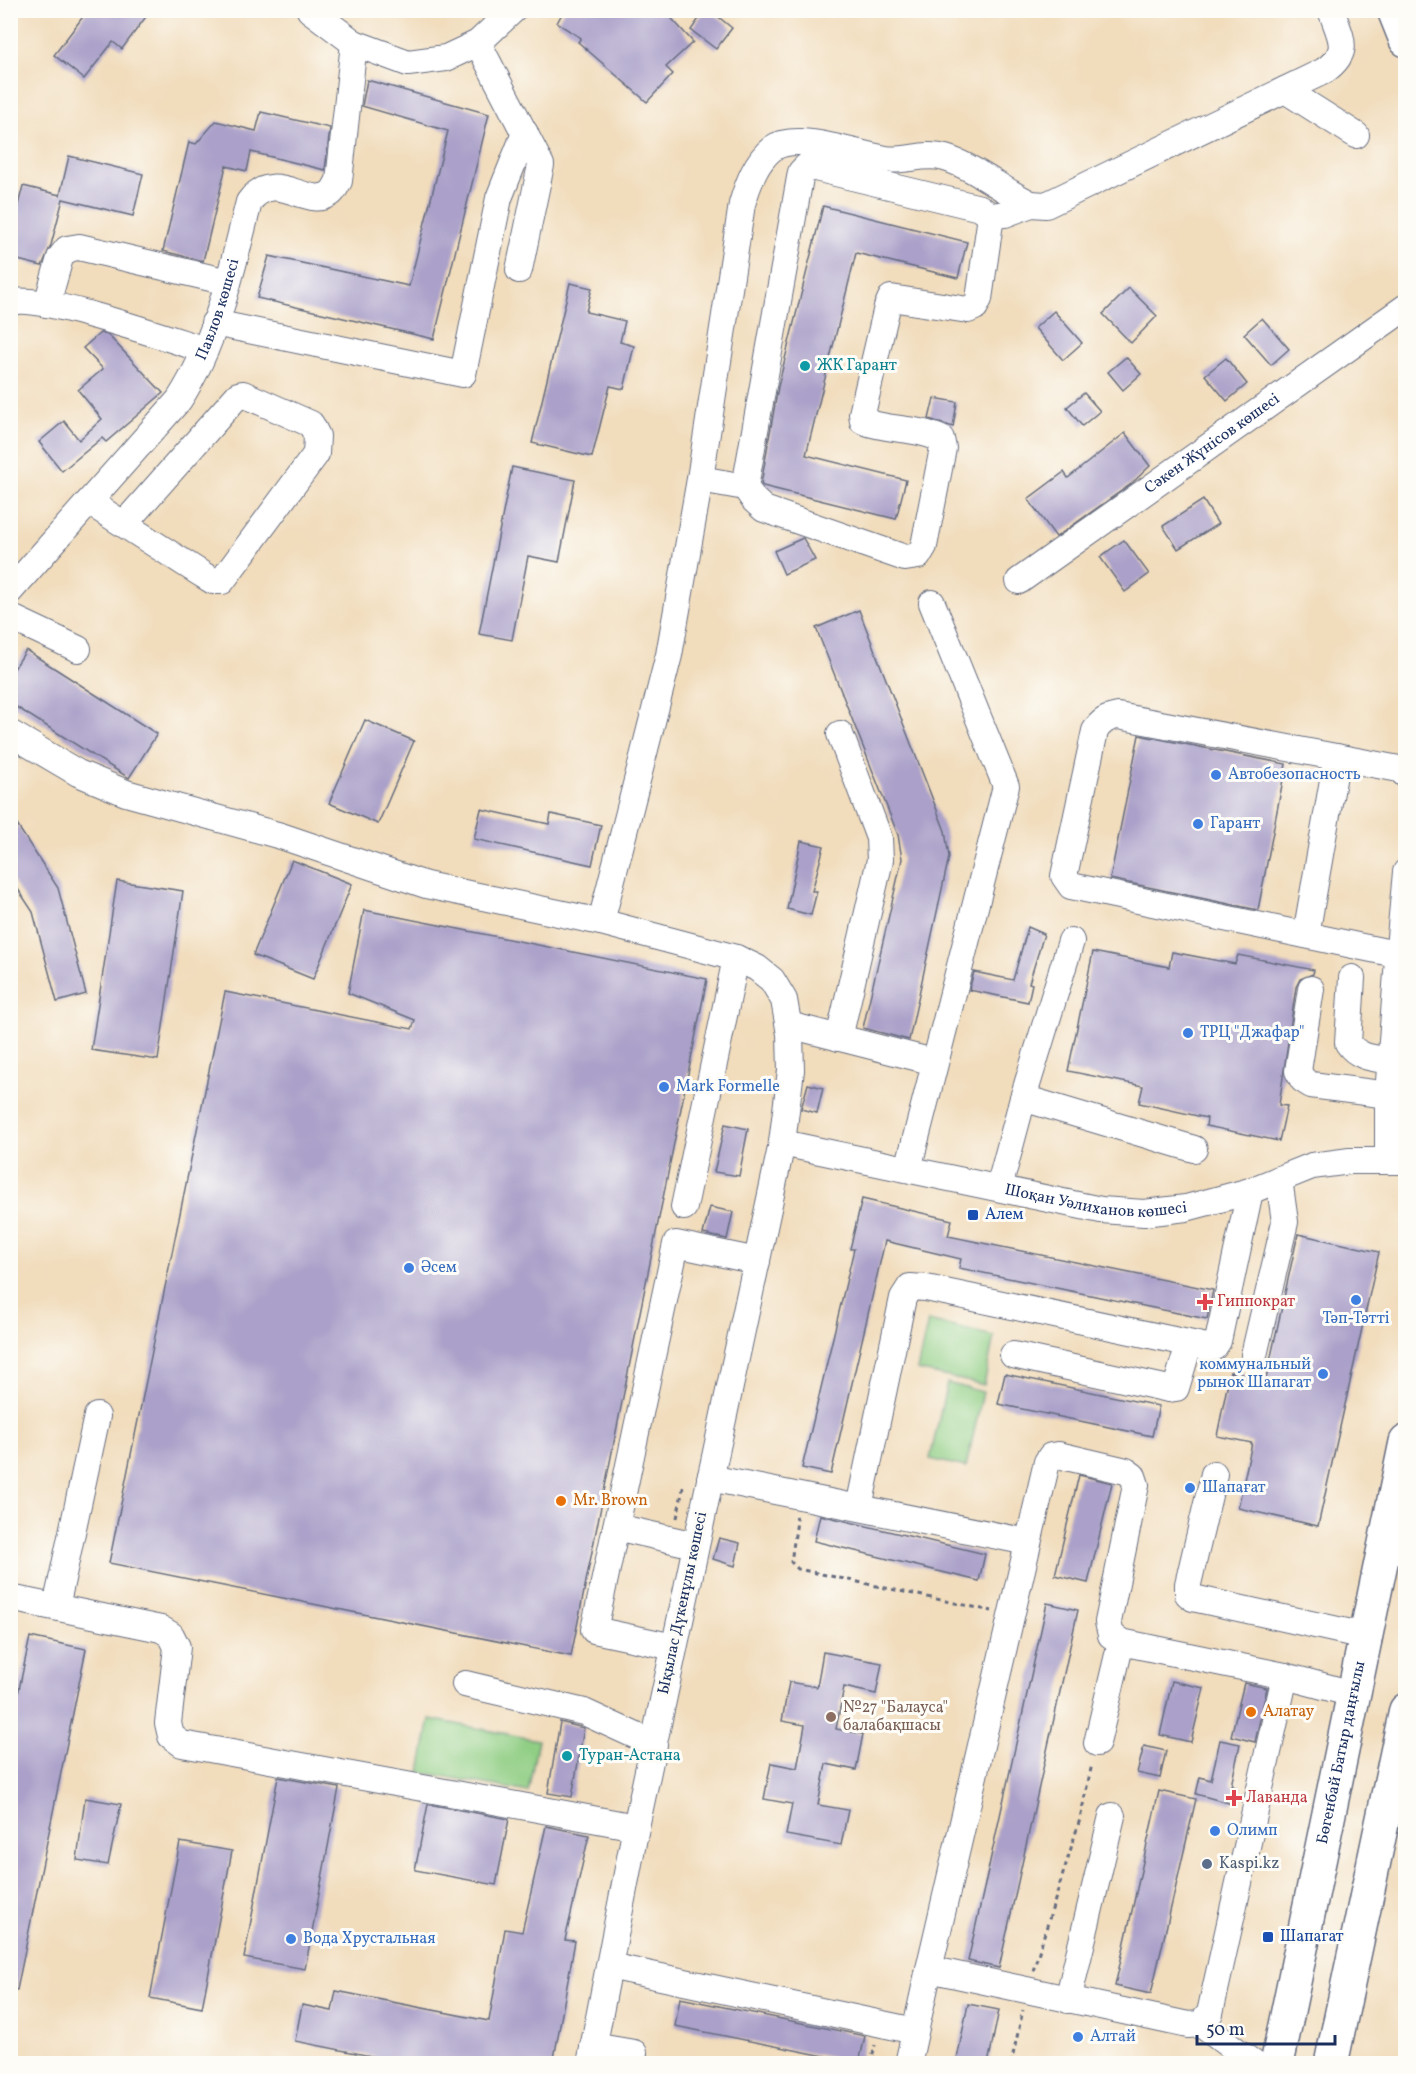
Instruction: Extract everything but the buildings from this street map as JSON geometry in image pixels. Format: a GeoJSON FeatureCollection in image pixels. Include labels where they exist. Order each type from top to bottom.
{"type":"FeatureCollection","features":[{"type":"Feature","properties":{"kind":"main road"},"geometry":{"type":"LineString","coordinates":[[1394,10],[1406,40]]}},
{"type":"Feature","properties":{"kind":"main road","name":"Бөгенбай Батыр даңғылы"},"geometry":{"type":"LineString","coordinates":[[1277,2064],[1406,1442]]}},
{"type":"Feature","properties":{"kind":"main road"},"geometry":{"type":"LineString","coordinates":[[1331,2064],[1406,1710]]}},
{"type":"Feature","properties":{"kind":"street"},"geometry":{"type":"LineString","coordinates":[[310,10],[354,43],[408,63],[446,58],[478,43],[513,10]]}},
{"type":"Feature","properties":{"kind":"street"},"geometry":{"type":"LineString","coordinates":[[601,922],[669,655],[700,478],[742,204],[749,181],[774,147],[794,142],[888,160],[917,155],[945,158],[1030,204],[1046,205],[1324,71],[1340,60],[1344,45],[1331,10]]}},
{"type":"Feature","properties":{"kind":"street","name":"Павлов көшесі"},"geometry":{"type":"LineString","coordinates":[[10,591],[179,400],[195,375],[206,350],[228,282],[249,202],[257,191],[268,187],[319,197],[331,193],[339,181],[354,43]]}},
{"type":"Feature","properties":{"kind":"street"},"geometry":{"type":"LineString","coordinates":[[478,43],[541,165],[519,270]]}},
{"type":"Feature","properties":{"kind":"street"},"geometry":{"type":"LineString","coordinates":[[1285,90],[1356,135]]}},
{"type":"Feature","properties":{"kind":"street"},"geometry":{"type":"LineString","coordinates":[[214,323],[463,374],[499,198],[525,133]]}},
{"type":"Feature","properties":{"kind":"street"},"geometry":{"type":"LineString","coordinates":[[991,216],[979,299],[975,307],[968,310],[891,298],[862,414],[863,421],[873,425],[932,434],[941,439],[943,448],[924,546],[918,556],[905,558],[764,509],[754,500],[746,487],[801,172],[807,166],[980,208],[991,216],[1005,214],[1030,204]]}},
{"type":"Feature","properties":{"kind":"street"},"geometry":{"type":"LineString","coordinates":[[47,304],[60,258],[67,249],[79,247],[228,282]]}},
{"type":"Feature","properties":{"kind":"street"},"geometry":{"type":"LineString","coordinates":[[10,303],[15,301],[47,304],[206,350]]}},
{"type":"Feature","properties":{"kind":"street","name":"Сәкен Жүнісов көшесі"},"geometry":{"type":"LineString","coordinates":[[1019,581],[1406,307]]}},
{"type":"Feature","properties":{"kind":"street"},"geometry":{"type":"LineString","coordinates":[[89,502],[200,573],[213,580],[222,580],[316,454],[317,436],[311,423],[243,394],[238,395],[124,524]]}},
{"type":"Feature","properties":{"kind":"street"},"geometry":{"type":"LineString","coordinates":[[700,478],[746,487]]}},
{"type":"Feature","properties":{"kind":"street"},"geometry":{"type":"LineString","coordinates":[[908,1169],[1006,786],[932,603]]}},
{"type":"Feature","properties":{"kind":"street"},"geometry":{"type":"LineString","coordinates":[[10,616],[78,649]]}},
{"type":"Feature","properties":{"kind":"street"},"geometry":{"type":"LineString","coordinates":[[1398,959],[1391,953],[1071,886],[1064,876],[1095,731],[1109,718],[1118,716],[1337,757],[1399,769],[1406,774]]}},
{"type":"Feature","properties":{"kind":"street","name":"Ықылас Дүкенұлы көшесі"},"geometry":{"type":"LineString","coordinates":[[10,733],[78,773],[126,793],[281,836],[426,885],[601,922],[736,958],[772,980],[784,1000],[789,1025],[791,1070],[782,1143],[708,1486],[684,1542],[674,1647],[591,2055]]}},
{"type":"Feature","properties":{"kind":"street"},"geometry":{"type":"LineString","coordinates":[[839,1038],[880,860],[879,838],[840,734]]}},
{"type":"Feature","properties":{"kind":"street"},"geometry":{"type":"LineString","coordinates":[[1306,935],[1337,757]]}},
{"type":"Feature","properties":{"kind":"street"},"geometry":{"type":"LineString","coordinates":[[1397,1160],[1389,1095],[1406,872]]}},
{"type":"Feature","properties":{"kind":"street"},"geometry":{"type":"LineString","coordinates":[[999,1188],[1023,1098],[1071,941]]}},
{"type":"Feature","properties":{"kind":"street"},"geometry":{"type":"LineString","coordinates":[[684,1207],[736,958]]}},
{"type":"Feature","properties":{"kind":"street"},"geometry":{"type":"LineString","coordinates":[[1352,978],[1348,1043],[1360,1055],[1391,1061]]}},
{"type":"Feature","properties":{"kind":"street"},"geometry":{"type":"LineString","coordinates":[[1311,989],[1298,1071],[1303,1080],[1311,1084],[1389,1095]]}},
{"type":"Feature","properties":{"kind":"street"},"geometry":{"type":"LineString","coordinates":[[789,1025],[934,1062]]}},
{"type":"Feature","properties":{"kind":"street"},"geometry":{"type":"LineString","coordinates":[[1023,1098],[1194,1149]]}},
{"type":"Feature","properties":{"kind":"street","name":"Шоқан Уәлиханов көшесі"},"geometry":{"type":"LineString","coordinates":[[782,1143],[1101,1210],[1144,1214],[1186,1208],[1250,1191],[1312,1166],[1350,1161],[1397,1160]]}},
{"type":"Feature","properties":{"kind":"street"},"geometry":{"type":"LineString","coordinates":[[1254,1355],[1285,1222],[1279,1179]]}},
{"type":"Feature","properties":{"kind":"street"},"geometry":{"type":"LineString","coordinates":[[859,1507],[903,1298],[910,1287],[926,1288],[1189,1344],[1214,1347],[1218,1341],[1250,1191]]}},
{"type":"Feature","properties":{"kind":"street"},"geometry":{"type":"LineString","coordinates":[[674,1647],[594,1630],[676,1244],[757,1261]]}},
{"type":"Feature","properties":{"kind":"street"},"geometry":{"type":"LineString","coordinates":[[1013,1355],[1170,1389],[1176,1388],[1179,1381],[1189,1344]]}},
{"type":"Feature","properties":{"kind":"street"},"geometry":{"type":"LineString","coordinates":[[56,1607],[97,1416]]}},
{"type":"Feature","properties":{"kind":"street"},"geometry":{"type":"LineString","coordinates":[[908,2064],[1028,1542],[1047,1462],[1051,1456],[1058,1455],[1126,1471],[1133,1476],[1136,1485],[1108,1622],[1112,1635],[1122,1642],[1285,1676],[1353,1694]]}},
{"type":"Feature","properties":{"kind":"street"},"geometry":{"type":"LineString","coordinates":[[1214,1474],[1188,1584],[1188,1594],[1193,1598],[1365,1636]]}},
{"type":"Feature","properties":{"kind":"street"},"geometry":{"type":"LineString","coordinates":[[708,1486],[859,1507],[1028,1542]]}},
{"type":"Feature","properties":{"kind":"street"},"geometry":{"type":"LineString","coordinates":[[616,1527],[684,1542]]}},
{"type":"Feature","properties":{"kind":"street"},"geometry":{"type":"LineString","coordinates":[[10,1598],[161,1629],[171,1635],[177,1647],[168,1723],[171,1736],[182,1744],[636,1827]]}},
{"type":"Feature","properties":{"kind":"street"},"geometry":{"type":"LineString","coordinates":[[1097,1743],[1122,1642]]}},
{"type":"Feature","properties":{"kind":"street"},"geometry":{"type":"LineString","coordinates":[[1201,2024],[1210,2013],[1285,1676]]}},
{"type":"Feature","properties":{"kind":"street"},"geometry":{"type":"LineString","coordinates":[[465,1684],[584,1713],[654,1744]]}},
{"type":"Feature","properties":{"kind":"street"},"geometry":{"type":"LineString","coordinates":[[1068,2000],[1112,1816]]}},
{"type":"Feature","properties":{"kind":"street"},"geometry":{"type":"LineString","coordinates":[[609,1966],[915,2031]]}},
{"type":"Feature","properties":{"kind":"street"},"geometry":{"type":"LineString","coordinates":[[929,1969],[1188,2025],[1201,2024],[1254,2064]]}},
{"type":"Feature","properties":{"kind":"street"},"geometry":{"type":"LineString","coordinates":[[591,2055],[634,2053],[632,2064]]}},
{"type":"Feature","properties":{"kind":"path"},"geometry":{"type":"LineString","coordinates":[[684,1542],[683,1488],[708,1486]]}},
{"type":"Feature","properties":{"kind":"path"},"geometry":{"type":"LineString","coordinates":[[791,1512],[797,1521],[791,1562],[798,1569],[1011,1616]]}},
{"type":"Feature","properties":{"kind":"path"},"geometry":{"type":"LineString","coordinates":[[1011,2064],[1027,1990],[1080,1819],[1097,1743]]}},
{"type":"Feature","properties":{"kind":"green space"},"geometry":{"type":"Polygon","coordinates":[[[928,1321],[994,1336],[984,1385],[917,1370],[928,1321]]]}},
{"type":"Feature","properties":{"kind":"green space"},"geometry":{"type":"Polygon","coordinates":[[[947,1383],[983,1392],[966,1467],[930,1459],[947,1383]]]}},
{"type":"Feature","properties":{"kind":"green space"},"geometry":{"type":"Polygon","coordinates":[[[430,1719],[538,1740],[528,1792],[420,1772],[430,1719]]]}},
{"type":"Feature","properties":{"kind":"place","name":"ЖК Гарант"},"geometry":{"type":"Point","coordinates":[805,366]}},
{"type":"Feature","properties":{"kind":"place","name":"Автобезопасность"},"geometry":{"type":"Point","coordinates":[1216,775]}},
{"type":"Feature","properties":{"kind":"place","name":"Гарант"},"geometry":{"type":"Point","coordinates":[1198,824]}},
{"type":"Feature","properties":{"kind":"place","name":"ТРЦ \"Джафар\""},"geometry":{"type":"Point","coordinates":[1188,1033]}},
{"type":"Feature","properties":{"kind":"place","name":"Mark Formelle"},"geometry":{"type":"Point","coordinates":[664,1087]}},
{"type":"Feature","properties":{"kind":"place","name":"Алем"},"geometry":{"type":"Point","coordinates":[973,1215]}},
{"type":"Feature","properties":{"kind":"place","name":"Әсем"},"geometry":{"type":"Point","coordinates":[409,1268]}},
{"type":"Feature","properties":{"kind":"place","name":"Тәп-Тәтті"},"geometry":{"type":"Point","coordinates":[1356,1300]}},
{"type":"Feature","properties":{"kind":"place","name":"Гиппократ"},"geometry":{"type":"Point","coordinates":[1205,1302]}},
{"type":"Feature","properties":{"kind":"place","name":"коммунальный рынок Шапагат"},"geometry":{"type":"Point","coordinates":[1323,1374]}},
{"type":"Feature","properties":{"kind":"place","name":"Шапағат"},"geometry":{"type":"Point","coordinates":[1190,1488]}},
{"type":"Feature","properties":{"kind":"place","name":"Mr. Brown"},"geometry":{"type":"Point","coordinates":[561,1501]}},
{"type":"Feature","properties":{"kind":"place","name":"Алатау"},"geometry":{"type":"Point","coordinates":[1251,1712]}},
{"type":"Feature","properties":{"kind":"place","name":"№27 \"Балауса\" балабақшасы"},"geometry":{"type":"Point","coordinates":[831,1717]}},
{"type":"Feature","properties":{"kind":"place","name":"Туран-Астана"},"geometry":{"type":"Point","coordinates":[567,1756]}},
{"type":"Feature","properties":{"kind":"place","name":"Лаванда"},"geometry":{"type":"Point","coordinates":[1234,1798]}},
{"type":"Feature","properties":{"kind":"place","name":"Олимп"},"geometry":{"type":"Point","coordinates":[1215,1831]}},
{"type":"Feature","properties":{"kind":"place","name":"Kaspi.kz"},"geometry":{"type":"Point","coordinates":[1207,1864]}},
{"type":"Feature","properties":{"kind":"place","name":"Шапагат"},"geometry":{"type":"Point","coordinates":[1268,1937]}},
{"type":"Feature","properties":{"kind":"place","name":"Вода Хрустальная"},"geometry":{"type":"Point","coordinates":[291,1939]}},
{"type":"Feature","properties":{"kind":"place","name":"Алтай"},"geometry":{"type":"Point","coordinates":[1078,2037]}}]}
